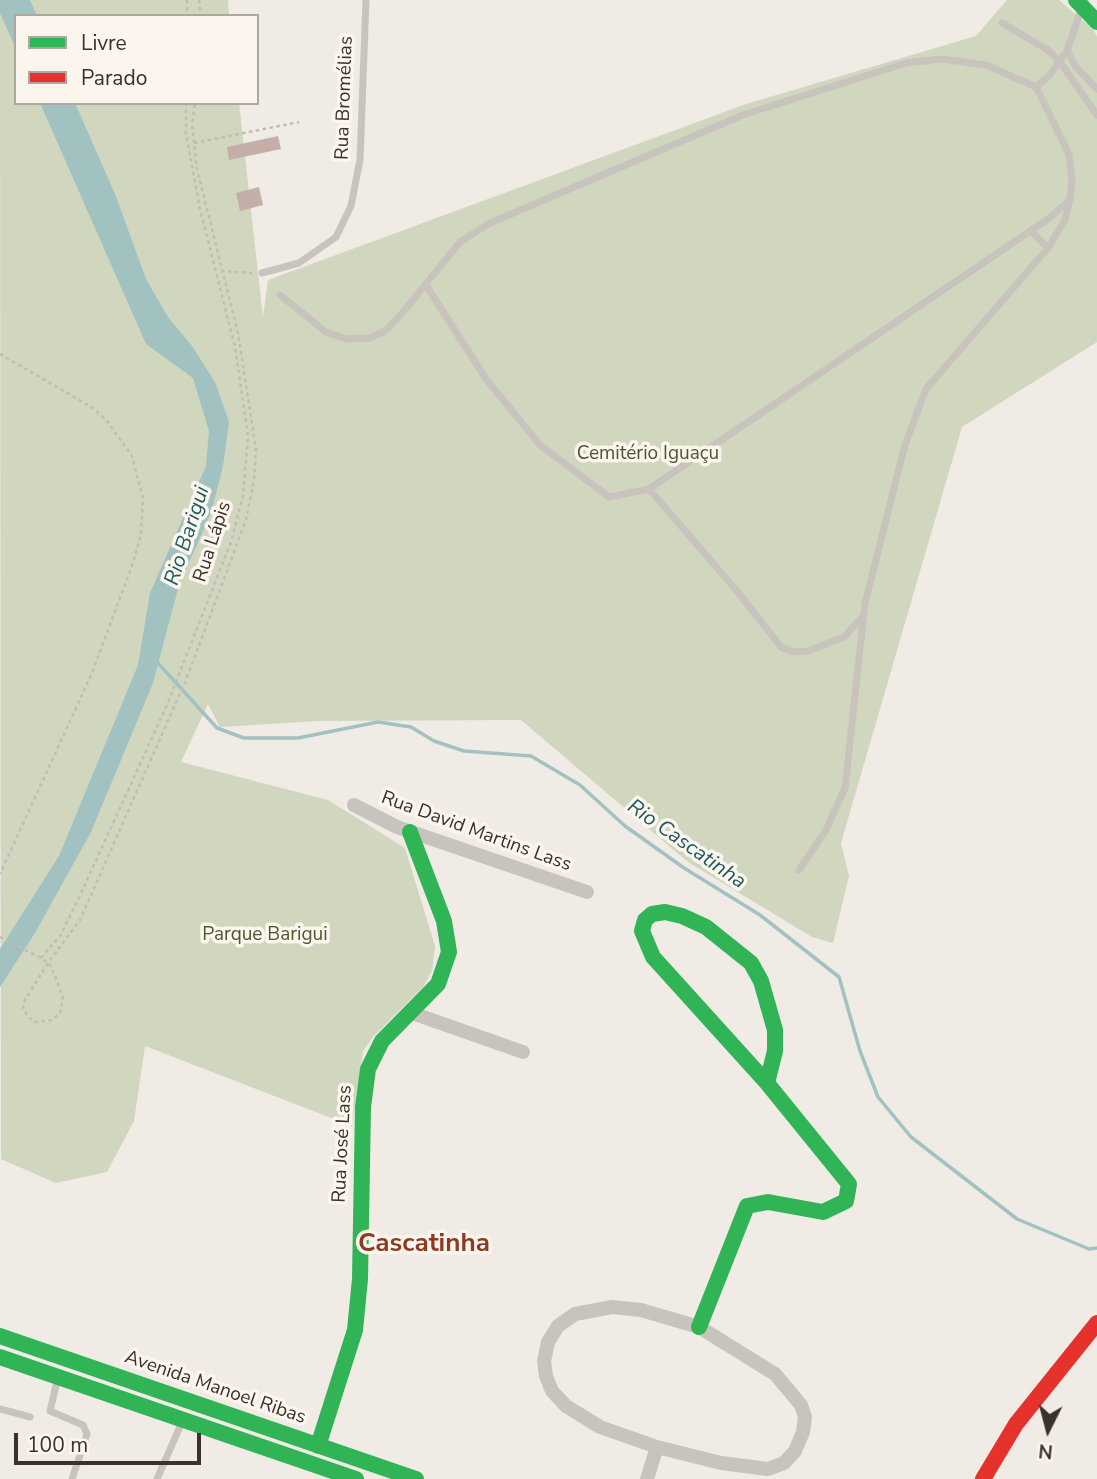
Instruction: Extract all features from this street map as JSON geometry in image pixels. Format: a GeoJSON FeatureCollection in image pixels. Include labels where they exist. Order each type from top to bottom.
{"type":"FeatureCollection","features":[{"type":"Feature","properties":{"kind":"street"},"geometry":{"type":"LineString","coordinates":[[1079,3],[1097,22]]}},
{"type":"Feature","properties":{"kind":"street","name":"Rua David Martins Lass"},"geometry":{"type":"LineString","coordinates":[[354,805],[410,832],[587,892]]}},
{"type":"Feature","properties":{"kind":"street","name":"Rua José Lass"},"geometry":{"type":"LineString","coordinates":[[318,1446],[355,1330],[360,1279],[363,1107],[368,1069],[382,1041],[438,984],[449,952],[444,920],[410,832]]}},
{"type":"Feature","properties":{"kind":"street"},"geometry":{"type":"LineString","coordinates":[[699,1327],[747,1206],[755,1202],[768,1202],[823,1212],[846,1202],[849,1184],[767,1083],[653,957],[642,931],[645,920],[652,914],[665,912],[682,916],[706,927],[751,963],[761,981],[775,1030],[775,1051],[767,1083]]}},
{"type":"Feature","properties":{"kind":"street"},"geometry":{"type":"LineString","coordinates":[[409,1012],[523,1052]]}},
{"type":"Feature","properties":{"kind":"street"},"geometry":{"type":"LineString","coordinates":[[592,1308],[641,1310],[699,1327],[775,1374],[801,1405],[805,1417],[803,1432],[795,1451],[784,1463],[768,1469],[720,1463],[657,1447],[600,1427],[566,1406],[552,1391],[545,1376],[548,1342],[558,1326],[575,1314],[592,1308]]}},
{"type":"Feature","properties":{"kind":"street"},"geometry":{"type":"LineString","coordinates":[[983,1479],[1016,1424],[1097,1323]]}},
{"type":"Feature","properties":{"kind":"street","name":"Avenida Manoel Ribas"},"geometry":{"type":"LineString","coordinates":[[0,1336],[416,1479]]}},
{"type":"Feature","properties":{"kind":"street","name":"Avenida Manoel Ribas"},"geometry":{"type":"LineString","coordinates":[[0,1357],[356,1479]]}},
{"type":"Feature","properties":{"kind":"street"},"geometry":{"type":"LineString","coordinates":[[647,1479],[657,1447]]}},
{"type":"Feature","properties":{"kind":"lane","name":"Rua Bromélias"},"geometry":{"type":"LineString","coordinates":[[262,273],[299,263],[336,237],[351,206],[360,160],[366,0]]}},
{"type":"Feature","properties":{"kind":"lane"},"geometry":{"type":"LineString","coordinates":[[1036,87],[1067,51],[1079,3]]}},
{"type":"Feature","properties":{"kind":"lane"},"geometry":{"type":"LineString","coordinates":[[1002,23],[1038,44],[1060,62],[1097,115]]}},
{"type":"Feature","properties":{"kind":"lane"},"geometry":{"type":"LineString","coordinates":[[1067,51],[1076,67],[1097,89]]}},
{"type":"Feature","properties":{"kind":"lane"},"geometry":{"type":"LineString","coordinates":[[279,295],[326,332],[346,339],[370,338],[385,331],[460,242],[489,223],[743,115],[857,76],[906,63],[942,59],[986,65],[1036,87],[1069,154],[1072,181],[1065,220],[1048,248],[926,389],[905,445],[863,616],[845,788],[826,830],[799,870]]}},
{"type":"Feature","properties":{"kind":"lane"},"geometry":{"type":"LineString","coordinates":[[426,285],[486,379],[540,445],[609,496],[649,489],[1031,232],[1070,200]]}},
{"type":"Feature","properties":{"kind":"lane"},"geometry":{"type":"LineString","coordinates":[[1031,232],[1048,248]]}},
{"type":"Feature","properties":{"kind":"lane"},"geometry":{"type":"LineString","coordinates":[[649,489],[737,591],[781,647],[793,652],[808,651],[844,637],[863,616]]}},
{"type":"Feature","properties":{"kind":"lane"},"geometry":{"type":"LineString","coordinates":[[58,1377],[50,1411],[83,1425],[87,1434],[72,1479]]}},
{"type":"Feature","properties":{"kind":"lane"},"geometry":{"type":"LineString","coordinates":[[0,1409],[30,1417]]}},
{"type":"Feature","properties":{"kind":"lane"},"geometry":{"type":"LineString","coordinates":[[157,1479],[182,1419]]}},
{"type":"Feature","properties":{"kind":"path","name":"Rua Lápis"},"geometry":{"type":"LineString","coordinates":[[41,958],[66,924],[167,705],[231,542],[243,495],[248,436],[234,347],[200,209],[188,146],[187,105]]}},
{"type":"Feature","properties":{"kind":"path"},"geometry":{"type":"LineString","coordinates":[[2,938],[48,963],[58,978],[62,1006],[52,1020],[36,1021],[28,1017],[23,1008],[48,963],[80,920],[186,680],[246,520],[254,481],[256,449],[250,398],[197,169],[194,142],[195,105]]}},
{"type":"Feature","properties":{"kind":"path"},"geometry":{"type":"LineString","coordinates":[[194,142],[299,122]]}},
{"type":"Feature","properties":{"kind":"path"},"geometry":{"type":"LineString","coordinates":[[221,271],[262,273]]}},
{"type":"Feature","properties":{"kind":"path"},"geometry":{"type":"LineString","coordinates":[[0,354],[93,408],[107,421],[132,456],[143,499],[141,534],[133,563],[92,673],[0,874]]}},
{"type":"Feature","properties":{"kind":"green space","name":"Cemitério Iguaçu"},"geometry":{"type":"Polygon","coordinates":[[[0,0],[228,0],[229,14],[14,14],[14,105],[239,105],[263,317],[268,280],[746,104],[976,36],[1007,0],[1059,0],[1094,30],[1097,37],[1097,342],[962,427],[841,843],[849,876],[833,943],[812,937],[688,862],[521,720],[319,721],[220,727],[208,704],[181,762],[328,800],[405,848],[435,946],[432,971],[423,987],[373,1037],[363,1051],[352,1126],[145,1046],[134,1121],[107,1172],[56,1183],[1,1159],[0,0]]]}},
{"type":"Feature","properties":{"kind":"water"},"geometry":{"type":"Polygon","coordinates":[[[0,0],[30,0],[36,14],[14,14],[14,44],[0,13],[0,0]]]}},
{"type":"Feature","properties":{"kind":"water","name":"Rio Barigui"},"geometry":{"type":"Polygon","coordinates":[[[41,105],[76,105],[115,194],[146,279],[168,317],[192,346],[215,382],[229,422],[223,466],[211,513],[179,585],[153,683],[91,832],[35,933],[0,987],[0,949],[59,856],[138,665],[150,593],[206,466],[209,431],[193,378],[146,344],[41,105]]]}},
{"type":"Feature","properties":{"kind":"building"},"geometry":{"type":"Polygon","coordinates":[[[278,136],[281,149],[229,160],[227,147],[278,136]]]}},
{"type":"Feature","properties":{"kind":"building"},"geometry":{"type":"Polygon","coordinates":[[[259,187],[263,205],[240,211],[236,193],[259,187]]]}},
{"type":"Feature","properties":{"kind":"waterway","name":"Rio Cascatinha"},"geometry":{"type":"LineString","coordinates":[[157,662],[217,728],[244,738],[298,738],[378,722],[411,727],[434,741],[464,751],[531,756],[580,785],[625,826],[684,868],[760,915],[839,977],[860,1051],[878,1097],[911,1137],[1017,1219],[1089,1249],[1097,1248]]}},
{"type":"Feature","properties":{"kind":"traffic: fast"},"geometry":{"type":"LineString","coordinates":[[1076,0],[1097,22]]}},
{"type":"Feature","properties":{"kind":"traffic: fast"},"geometry":{"type":"LineString","coordinates":[[318,1446],[355,1330],[360,1279],[363,1107],[368,1069],[382,1041],[438,984],[449,952],[444,921],[410,832]]}},
{"type":"Feature","properties":{"kind":"traffic: fast"},"geometry":{"type":"LineString","coordinates":[[699,1327],[747,1206],[768,1202],[823,1212],[846,1201],[849,1184],[767,1083],[653,957],[642,931],[645,920],[652,914],[665,912],[682,916],[706,927],[751,963],[761,981],[775,1030],[775,1051],[767,1083]]}},
{"type":"Feature","properties":{"kind":"traffic: fast"},"geometry":{"type":"LineString","coordinates":[[0,1336],[416,1479]]}},
{"type":"Feature","properties":{"kind":"traffic: fast"},"geometry":{"type":"LineString","coordinates":[[0,1357],[356,1479]]}},
{"type":"Feature","properties":{"kind":"traffic: jam"},"geometry":{"type":"LineString","coordinates":[[983,1479],[1016,1424],[1097,1323]]}},
{"type":"Feature","properties":{"kind":"district","name":"Cascatinha"},"geometry":{"type":"Point","coordinates":[424,1245]}},
{"type":"Feature","properties":{"kind":"park label","name":"Parque Barigui"},"geometry":{"type":"Point","coordinates":[265,935]}}]}
